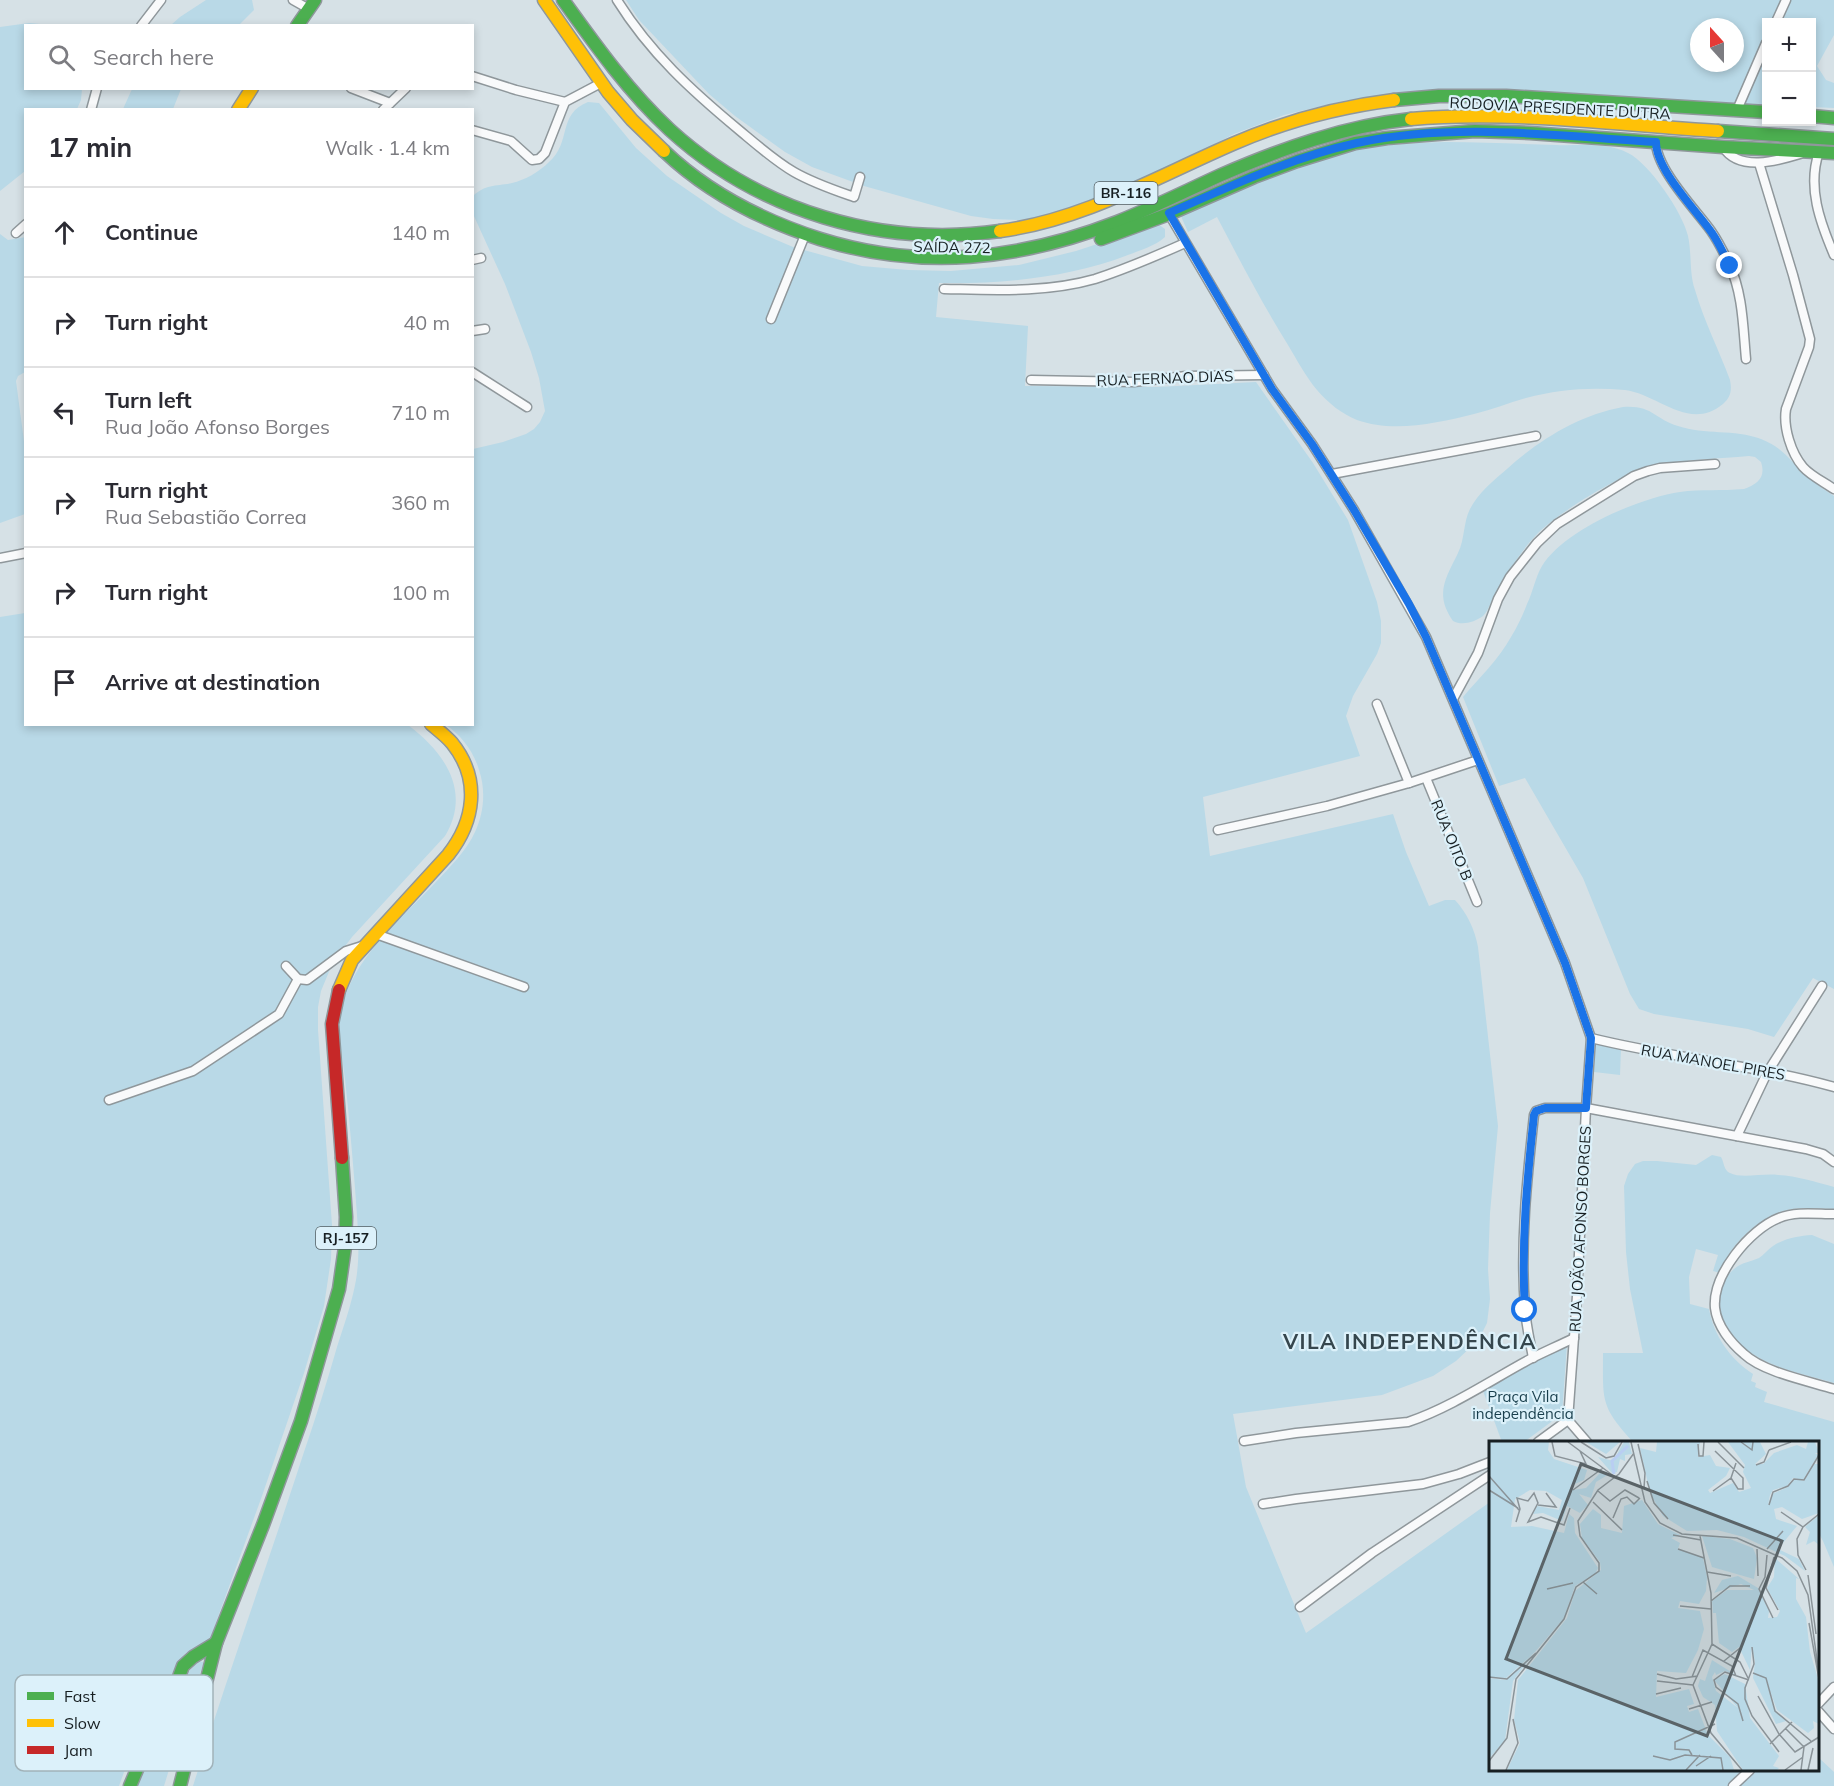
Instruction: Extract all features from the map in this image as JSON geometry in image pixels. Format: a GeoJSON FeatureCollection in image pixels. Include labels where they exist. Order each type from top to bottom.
{"type":"FeatureCollection","features":[{"type":"Feature","properties":{"kind":"main road","name":"RODOVIA PRESIDENTE DUTRA"},"geometry":{"type":"LineString","coordinates":[[544,0],[601,83],[635,124],[695,177],[715,191],[775,224],[804,236],[842,246],[893,255],[933,258],[991,256],[1040,247],[1106,226],[1273,154],[1346,131],[1396,121],[1464,117],[1518,118],[1834,140]]}},
{"type":"Feature","properties":{"kind":"main road","name":"RODOVIA PRESIDENTE DUTRA"},"geometry":{"type":"LineString","coordinates":[[565,0],[586,32],[660,121],[691,148],[739,182],[772,199],[838,222],[871,230],[919,236],[955,236],[996,232],[1071,215],[1254,135],[1307,117],[1369,103],[1415,97],[1479,95],[1762,112]]}},
{"type":"Feature","properties":{"kind":"main road"},"geometry":{"type":"LineString","coordinates":[[298,24],[312,4]]}},
{"type":"Feature","properties":{"kind":"main road"},"geometry":{"type":"LineString","coordinates":[[239,108],[251,90]]}},
{"type":"Feature","properties":{"kind":"main road","name":"SAÍDA 272"},"geometry":{"type":"LineString","coordinates":[[612,97],[621,117],[652,150],[699,187],[756,219],[803,240],[854,254],[944,265],[1019,260],[1101,239],[1297,161],[1355,143],[1388,138],[1475,131],[1834,153]]}},
{"type":"Feature","properties":{"kind":"main road"},"geometry":{"type":"LineString","coordinates":[[1816,116],[1834,118]]}},
{"type":"Feature","properties":{"kind":"main road","name":"RJ-157"},"geometry":{"type":"LineString","coordinates":[[208,1675],[216,1643],[301,1421],[339,1289],[345,1247],[346,1217],[332,1024],[336,996],[345,972],[365,945],[455,846],[467,822],[471,796],[465,767],[452,742],[433,726]]}},
{"type":"Feature","properties":{"kind":"main road"},"geometry":{"type":"LineString","coordinates":[[179,1675],[183,1666],[193,1657],[216,1643]]}},
{"type":"Feature","properties":{"kind":"main road"},"geometry":{"type":"LineString","coordinates":[[130,1786],[136,1771]]}},
{"type":"Feature","properties":{"kind":"main road","name":"RJ-157"},"geometry":{"type":"LineString","coordinates":[[180,1786],[184,1771]]}},
{"type":"Feature","properties":{"kind":"street"},"geometry":{"type":"LineString","coordinates":[[143,24],[161,0]]}},
{"type":"Feature","properties":{"kind":"street"},"geometry":{"type":"LineString","coordinates":[[293,0],[312,4]]}},
{"type":"Feature","properties":{"kind":"street"},"geometry":{"type":"LineString","coordinates":[[617,0],[632,23],[696,94],[761,148],[794,172],[825,187],[854,197],[860,177]]}},
{"type":"Feature","properties":{"kind":"street"},"geometry":{"type":"LineString","coordinates":[[1778,18],[1786,0]]}},
{"type":"Feature","properties":{"kind":"street"},"geometry":{"type":"LineString","coordinates":[[1737,110],[1762,54]]}},
{"type":"Feature","properties":{"kind":"street"},"geometry":{"type":"LineString","coordinates":[[474,77],[565,102]]}},
{"type":"Feature","properties":{"kind":"street"},"geometry":{"type":"LineString","coordinates":[[474,131],[508,140],[534,160],[539,159],[543,157],[565,102],[601,83]]}},
{"type":"Feature","properties":{"kind":"street"},"geometry":{"type":"LineString","coordinates":[[92,108],[97,90]]}},
{"type":"Feature","properties":{"kind":"street"},"geometry":{"type":"LineString","coordinates":[[355,90],[387,106],[404,90]]}},
{"type":"Feature","properties":{"kind":"street"},"geometry":{"type":"LineString","coordinates":[[1656,142],[1657,150],[1671,179],[1712,233],[1730,266],[1738,290],[1746,359]]}},
{"type":"Feature","properties":{"kind":"street"},"geometry":{"type":"LineString","coordinates":[[1723,147],[1731,157],[1759,163],[1814,152],[1816,201],[1834,255]]}},
{"type":"Feature","properties":{"kind":"street"},"geometry":{"type":"LineString","coordinates":[[1759,163],[1793,274],[1809,339],[1809,347],[1786,409],[1785,419],[1789,436],[1802,466],[1834,489]]}},
{"type":"Feature","properties":{"kind":"street","name":"RUA JOÃO AFONSO BORGES"},"geometry":{"type":"LineString","coordinates":[[1169,213],[1264,375],[1332,474],[1426,637],[1565,963],[1591,1038],[1568,1420]]}},
{"type":"Feature","properties":{"kind":"street"},"geometry":{"type":"LineString","coordinates":[[16,233],[24,226]]}},
{"type":"Feature","properties":{"kind":"street"},"geometry":{"type":"LineString","coordinates":[[771,319],[803,240]]}},
{"type":"Feature","properties":{"kind":"street"},"geometry":{"type":"LineString","coordinates":[[944,289],[1015,291],[1093,279],[1121,270],[1185,243]]}},
{"type":"Feature","properties":{"kind":"street"},"geometry":{"type":"LineString","coordinates":[[474,331],[484,329]]}},
{"type":"Feature","properties":{"kind":"street"},"geometry":{"type":"LineString","coordinates":[[474,373],[527,406]]}},
{"type":"Feature","properties":{"kind":"street","name":"RUA FERNAO DIAS"},"geometry":{"type":"LineString","coordinates":[[1031,380],[1134,382],[1186,376],[1264,375]]}},
{"type":"Feature","properties":{"kind":"street"},"geometry":{"type":"LineString","coordinates":[[1332,474],[1536,436]]}},
{"type":"Feature","properties":{"kind":"street"},"geometry":{"type":"LineString","coordinates":[[1454,699],[1478,653],[1498,599],[1510,577],[1537,543],[1557,524],[1626,481],[1648,471],[1715,464]]}},
{"type":"Feature","properties":{"kind":"street"},"geometry":{"type":"LineString","coordinates":[[0,558],[24,553]]}},
{"type":"Feature","properties":{"kind":"street"},"geometry":{"type":"LineString","coordinates":[[1377,704],[1409,783]]}},
{"type":"Feature","properties":{"kind":"street"},"geometry":{"type":"LineString","coordinates":[[1218,830],[1327,806],[1426,778],[1478,760]]}},
{"type":"Feature","properties":{"kind":"street","name":"RUA OITO B"},"geometry":{"type":"LineString","coordinates":[[1426,778],[1478,902]]}},
{"type":"Feature","properties":{"kind":"street"},"geometry":{"type":"LineString","coordinates":[[375,934],[524,987]]}},
{"type":"Feature","properties":{"kind":"street"},"geometry":{"type":"LineString","coordinates":[[286,966],[298,979],[307,980],[346,951],[365,945]]}},
{"type":"Feature","properties":{"kind":"street"},"geometry":{"type":"LineString","coordinates":[[109,1100],[194,1071],[279,1014],[298,979]]}},
{"type":"Feature","properties":{"kind":"street"},"geometry":{"type":"LineString","coordinates":[[1737,1136],[1767,1073],[1822,986]]}},
{"type":"Feature","properties":{"kind":"street","name":"RUA MANOEL PIRES"},"geometry":{"type":"LineString","coordinates":[[1591,1038],[1767,1073],[1804,1078],[1834,1087]]}},
{"type":"Feature","properties":{"kind":"street"},"geometry":{"type":"LineString","coordinates":[[1533,1358],[1525,1310],[1523,1256],[1526,1190],[1536,1111],[1545,1108],[1586,1108],[1806,1149],[1823,1154],[1834,1161]]}},
{"type":"Feature","properties":{"kind":"street"},"geometry":{"type":"LineString","coordinates":[[1834,1214],[1787,1215],[1763,1227],[1746,1241],[1735,1256],[1720,1281],[1715,1303],[1717,1315],[1732,1342],[1755,1363],[1834,1389]]}},
{"type":"Feature","properties":{"kind":"street"},"geometry":{"type":"LineString","coordinates":[[1244,1442],[1296,1433],[1408,1422],[1462,1398],[1574,1338]]}},
{"type":"Feature","properties":{"kind":"street"},"geometry":{"type":"LineString","coordinates":[[1541,1441],[1568,1420],[1585,1441]]}},
{"type":"Feature","properties":{"kind":"street"},"geometry":{"type":"LineString","coordinates":[[1263,1504],[1296,1498],[1423,1484],[1489,1463]]}},
{"type":"Feature","properties":{"kind":"street"},"geometry":{"type":"LineString","coordinates":[[1300,1607],[1382,1546],[1489,1476]]}},
{"type":"Feature","properties":{"kind":"street"},"geometry":{"type":"LineString","coordinates":[[1819,1703],[1834,1687]]}},
{"type":"Feature","properties":{"kind":"street"},"geometry":{"type":"LineString","coordinates":[[1819,1712],[1834,1729]]}},
{"type":"Feature","properties":{"kind":"street"},"geometry":{"type":"LineString","coordinates":[[1733,1786],[1749,1771]]}},
{"type":"Feature","properties":{"kind":"green space"},"geometry":{"type":"Polygon","coordinates":[[[206,0],[252,0],[254,10],[240,24],[172,24],[206,0]]]}},
{"type":"Feature","properties":{"kind":"green space"},"geometry":{"type":"Polygon","coordinates":[[[626,0],[1834,0],[1834,35],[1817,66],[1826,80],[1834,83],[1834,108],[1816,107],[1816,18],[1762,18],[1762,105],[1347,100],[1284,115],[1234,134],[1148,179],[1045,217],[1019,220],[971,216],[864,186],[812,167],[785,152],[709,94],[639,20],[626,0]]]}},
{"type":"Feature","properties":{"kind":"green space"},"geometry":{"type":"Polygon","coordinates":[[[29,23],[40,24],[24,24],[24,90],[82,90],[77,108],[24,108],[24,172],[0,191],[0,27],[29,23]]]}},
{"type":"Feature","properties":{"kind":"green space"},"geometry":{"type":"Polygon","coordinates":[[[131,90],[181,90],[173,108],[123,108],[131,90]]]}},
{"type":"Feature","properties":{"kind":"green space"},"geometry":{"type":"Polygon","coordinates":[[[588,102],[599,103],[636,148],[667,176],[744,226],[793,247],[862,266],[951,271],[1019,265],[1076,251],[1158,224],[1165,229],[1165,237],[1152,245],[1082,269],[1011,281],[939,283],[936,317],[1028,326],[1025,386],[1157,387],[1256,382],[1313,463],[1348,520],[1377,602],[1381,621],[1381,643],[1377,654],[1353,696],[1346,716],[1360,756],[1203,797],[1210,856],[1393,814],[1429,906],[1445,900],[1455,900],[1467,916],[1475,934],[1498,1126],[1490,1213],[1488,1269],[1490,1299],[1487,1323],[1474,1344],[1456,1361],[1433,1376],[1382,1395],[1233,1414],[1246,1487],[1306,1633],[1489,1503],[1489,1771],[1819,1771],[1819,1758],[1834,1772],[1834,1786],[193,1786],[198,1771],[213,1771],[213,1724],[317,1413],[348,1314],[356,1280],[358,1222],[341,1049],[341,1009],[351,982],[371,951],[463,852],[472,839],[482,809],[483,785],[477,763],[466,744],[447,726],[474,726],[474,449],[526,434],[540,422],[545,411],[531,352],[505,284],[474,216],[474,195],[487,187],[522,180],[545,166],[556,154],[568,121],[578,107],[588,102]]]}},
{"type":"Feature","properties":{"kind":"green space"},"geometry":{"type":"Polygon","coordinates":[[[1446,142],[1611,147],[1628,153],[1646,167],[1672,202],[1685,226],[1695,290],[1730,380],[1728,399],[1710,412],[1698,414],[1686,413],[1625,390],[1587,389],[1538,395],[1446,421],[1385,426],[1357,420],[1331,404],[1309,380],[1260,298],[1217,217],[1188,232],[1179,212],[1318,159],[1381,146],[1446,142]]]}},
{"type":"Feature","properties":{"kind":"green space"},"geometry":{"type":"Polygon","coordinates":[[[0,234],[8,240],[24,237],[24,373],[18,376],[16,381],[24,441],[24,514],[0,523],[0,234]]]}},
{"type":"Feature","properties":{"kind":"green space"},"geometry":{"type":"Polygon","coordinates":[[[1623,407],[1647,410],[1670,423],[1688,429],[1740,434],[1761,439],[1781,451],[1817,485],[1834,496],[1834,989],[1813,978],[1774,1037],[1748,1029],[1654,1014],[1639,1009],[1630,994],[1583,878],[1525,778],[1499,786],[1463,697],[1506,645],[1522,617],[1542,566],[1567,540],[1604,518],[1644,501],[1680,492],[1744,489],[1753,485],[1762,476],[1761,462],[1749,456],[1669,463],[1629,475],[1579,502],[1539,532],[1516,561],[1483,616],[1468,623],[1453,621],[1444,602],[1444,586],[1460,548],[1468,514],[1477,498],[1519,458],[1560,430],[1591,416],[1623,407]]]}},
{"type":"Feature","properties":{"kind":"green space"},"geometry":{"type":"Polygon","coordinates":[[[24,613],[24,726],[409,726],[433,747],[443,760],[455,788],[456,803],[453,819],[445,836],[352,937],[333,962],[321,991],[318,1030],[332,1225],[331,1259],[324,1306],[262,1496],[210,1639],[186,1653],[177,1663],[171,1675],[15,1675],[15,1771],[124,1771],[119,1786],[0,1786],[0,617],[24,613]]]}},
{"type":"Feature","properties":{"kind":"green space"},"geometry":{"type":"Polygon","coordinates":[[[1596,1043],[1621,1049],[1620,1075],[1594,1072],[1596,1043]]]}},
{"type":"Feature","properties":{"kind":"green space"},"geometry":{"type":"Polygon","coordinates":[[[1712,1155],[1721,1157],[1726,1170],[1735,1175],[1785,1176],[1834,1187],[1834,1209],[1787,1210],[1761,1222],[1739,1242],[1728,1256],[1720,1273],[1713,1271],[1718,1255],[1696,1249],[1689,1277],[1690,1304],[1709,1309],[1711,1319],[1724,1346],[1753,1374],[1751,1381],[1756,1383],[1755,1387],[1767,1392],[1764,1402],[1834,1422],[1834,1567],[1819,1534],[1819,1441],[1632,1441],[1609,1411],[1604,1393],[1603,1353],[1643,1353],[1630,1289],[1626,1252],[1624,1186],[1628,1174],[1635,1164],[1643,1161],[1696,1165],[1712,1155]]]}},
{"type":"Feature","properties":{"kind":"green space"},"geometry":{"type":"Polygon","coordinates":[[[1812,1235],[1834,1244],[1834,1383],[1774,1365],[1745,1349],[1727,1328],[1721,1317],[1719,1304],[1724,1280],[1734,1269],[1743,1263],[1759,1258],[1782,1241],[1812,1235]]]}},
{"type":"Feature","properties":{"kind":"green space","name":"Praça Vila independência"},"geometry":{"type":"Polygon","coordinates":[[[1567,1344],[1562,1414],[1525,1441],[1502,1441],[1483,1391],[1567,1344]]]}},
{"type":"Feature","properties":{"kind":"green space"},"geometry":{"type":"Polygon","coordinates":[[[199,1661],[203,1662],[200,1675],[186,1674],[199,1661]]]}},
{"type":"Feature","properties":{"kind":"green space"},"geometry":{"type":"Polygon","coordinates":[[[140,1771],[169,1771],[164,1786],[133,1786],[140,1771]]]}},
{"type":"Feature","properties":{"kind":"traffic: fast"},"geometry":{"type":"LineString","coordinates":[[298,24],[315,0]]}},
{"type":"Feature","properties":{"kind":"traffic: fast"},"geometry":{"type":"LineString","coordinates":[[563,0],[613,68],[655,115],[705,158],[742,182],[782,202],[824,217],[867,228],[911,234],[955,235],[1000,231]]}},
{"type":"Feature","properties":{"kind":"traffic: fast"},"geometry":{"type":"LineString","coordinates":[[1394,100],[1439,96],[1506,96],[1762,112]]}},
{"type":"Feature","properties":{"kind":"traffic: fast"},"geometry":{"type":"LineString","coordinates":[[1816,116],[1834,118]]}},
{"type":"Feature","properties":{"kind":"traffic: fast"},"geometry":{"type":"LineString","coordinates":[[664,151],[717,192],[757,214],[799,232],[858,249],[896,255],[933,258],[970,257],[1007,253],[1080,235],[1130,217],[1267,156],[1338,133],[1411,119]]}},
{"type":"Feature","properties":{"kind":"traffic: fast"},"geometry":{"type":"LineString","coordinates":[[1101,239],[1169,214],[1297,161],[1355,143],[1387,138],[1475,131],[1834,153]]}},
{"type":"Feature","properties":{"kind":"traffic: fast"},"geometry":{"type":"LineString","coordinates":[[1718,131],[1834,139]]}},
{"type":"Feature","properties":{"kind":"traffic: fast"},"geometry":{"type":"LineString","coordinates":[[208,1675],[216,1643],[301,1421],[339,1289],[345,1247],[346,1217],[342,1158]]}},
{"type":"Feature","properties":{"kind":"traffic: fast"},"geometry":{"type":"LineString","coordinates":[[180,1675],[183,1666],[193,1657],[216,1643]]}},
{"type":"Feature","properties":{"kind":"traffic: fast"},"geometry":{"type":"LineString","coordinates":[[130,1786],[136,1771]]}},
{"type":"Feature","properties":{"kind":"traffic: fast"},"geometry":{"type":"LineString","coordinates":[[180,1786],[184,1771]]}},
{"type":"Feature","properties":{"kind":"traffic: slow"},"geometry":{"type":"LineString","coordinates":[[544,0],[608,92],[632,120],[664,151]]}},
{"type":"Feature","properties":{"kind":"traffic: slow"},"geometry":{"type":"LineString","coordinates":[[239,108],[251,90]]}},
{"type":"Feature","properties":{"kind":"traffic: slow"},"geometry":{"type":"LineString","coordinates":[[1000,231],[1031,225],[1091,207],[1273,128],[1333,111],[1394,100]]}},
{"type":"Feature","properties":{"kind":"traffic: slow"},"geometry":{"type":"LineString","coordinates":[[1411,119],[1526,117],[1718,131]]}},
{"type":"Feature","properties":{"kind":"traffic: slow"},"geometry":{"type":"LineString","coordinates":[[339,990],[352,960],[448,855],[464,828],[471,800],[471,785],[467,771],[452,743],[434,726]]}},
{"type":"Feature","properties":{"kind":"traffic: jam"},"geometry":{"type":"LineString","coordinates":[[339,990],[332,1024],[342,1158]]}},
{"type":"Feature","properties":{"kind":"district","name":"VILA INDEPENDÊNCIA"},"geometry":{"type":"Point","coordinates":[1410,1341]}},
{"type":"Feature","properties":{"kind":"route"},"geometry":{"type":"LineString","coordinates":[[1525,1310],[1523,1256],[1526,1190],[1534,1115],[1536,1111],[1545,1108],[1586,1108],[1591,1038],[1565,963],[1426,637],[1354,510],[1312,444],[1272,389],[1169,213],[1297,161],[1355,143],[1388,138],[1475,131],[1656,142],[1657,150],[1671,179],[1712,233],[1730,266]]}}]}
